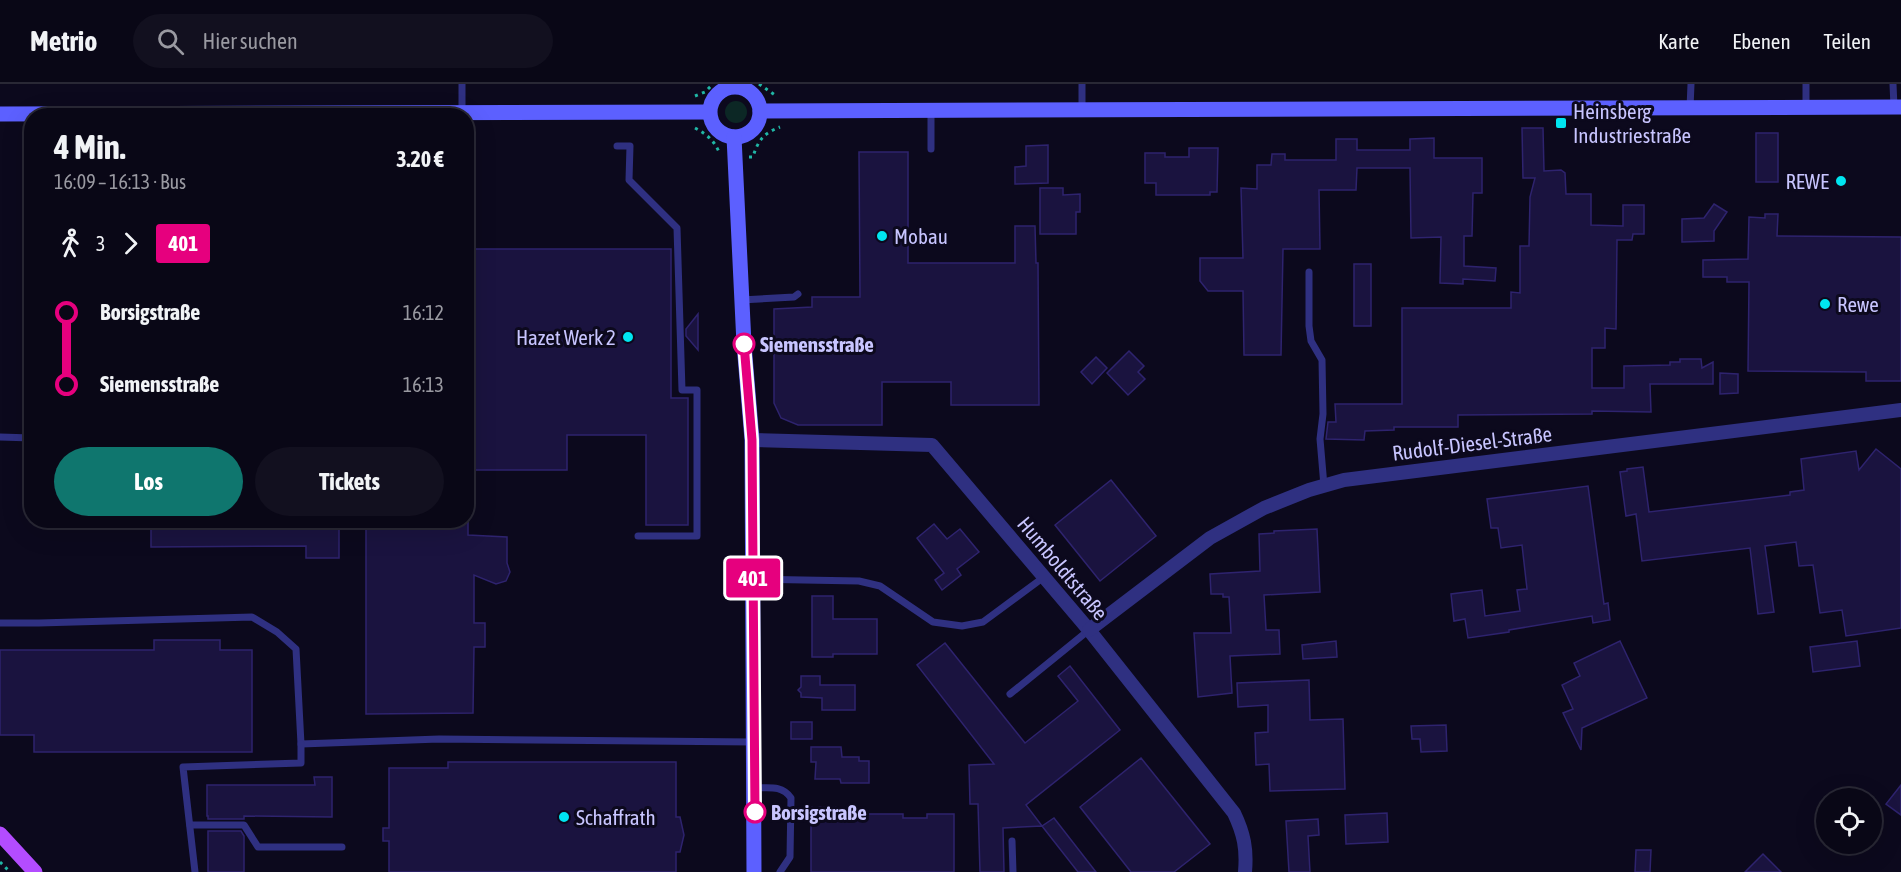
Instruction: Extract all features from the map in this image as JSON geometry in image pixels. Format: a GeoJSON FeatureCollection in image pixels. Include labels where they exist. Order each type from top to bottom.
{"type":"FeatureCollection","features":[{"type":"Feature","properties":{"kind":"main road"},"geometry":{"type":"LineString","coordinates":[[0,834],[35,872]]}},
{"type":"Feature","properties":{"kind":"street"},"geometry":{"type":"LineString","coordinates":[[735,85],[748,89],[757,99],[760,111],[757,124],[747,134],[734,137],[721,134],[712,124],[709,112],[713,99],[722,89],[735,85]]}},
{"type":"Feature","properties":{"kind":"street"},"geometry":{"type":"LineString","coordinates":[[760,111],[1898,107]]}},
{"type":"Feature","properties":{"kind":"street"},"geometry":{"type":"LineString","coordinates":[[474,113],[709,112]]}},
{"type":"Feature","properties":{"kind":"street"},"geometry":{"type":"LineString","coordinates":[[0,114],[24,114]]}},
{"type":"Feature","properties":{"kind":"street"},"geometry":{"type":"LineString","coordinates":[[734,137],[741,300],[752,440],[754,872]]}},
{"type":"Feature","properties":{"kind":"street","name":"Rudolf-Diesel-Straße"},"geometry":{"type":"LineString","coordinates":[[1089,630],[1210,538],[1264,508],[1344,480],[1901,410]]}},
{"type":"Feature","properties":{"kind":"street","name":"Humboldtstraße"},"geometry":{"type":"LineString","coordinates":[[752,440],[932,445],[1089,630],[1234,813],[1243,833],[1245,872]]}},
{"type":"Feature","properties":{"kind":"lane"},"geometry":{"type":"LineString","coordinates":[[462,84],[462,108]]}},
{"type":"Feature","properties":{"kind":"lane"},"geometry":{"type":"LineString","coordinates":[[1082,84],[1082,110]]}},
{"type":"Feature","properties":{"kind":"lane"},"geometry":{"type":"LineString","coordinates":[[1690,108],[1691,84]]}},
{"type":"Feature","properties":{"kind":"lane"},"geometry":{"type":"LineString","coordinates":[[1806,84],[1806,107]]}},
{"type":"Feature","properties":{"kind":"lane"},"geometry":{"type":"LineString","coordinates":[[1893,84],[1898,107]]}},
{"type":"Feature","properties":{"kind":"lane"},"geometry":{"type":"LineString","coordinates":[[931,111],[931,149]]}},
{"type":"Feature","properties":{"kind":"lane"},"geometry":{"type":"LineString","coordinates":[[617,146],[630,146],[629,180],[677,228],[682,390],[697,390],[697,536],[638,536]]}},
{"type":"Feature","properties":{"kind":"lane"},"geometry":{"type":"LineString","coordinates":[[1309,272],[1311,341],[1322,360],[1323,414],[1320,439],[1324,486]]}},
{"type":"Feature","properties":{"kind":"lane"},"geometry":{"type":"LineString","coordinates":[[741,300],[794,297],[798,294]]}},
{"type":"Feature","properties":{"kind":"lane"},"geometry":{"type":"LineString","coordinates":[[0,437],[24,438]]}},
{"type":"Feature","properties":{"kind":"lane"},"geometry":{"type":"LineString","coordinates":[[753,579],[859,581],[880,586],[933,622],[962,626],[983,622],[1044,577]]}},
{"type":"Feature","properties":{"kind":"lane"},"geometry":{"type":"LineString","coordinates":[[0,623],[39,624],[252,617],[277,632],[296,649],[301,763],[183,767],[195,872]]}},
{"type":"Feature","properties":{"kind":"lane"},"geometry":{"type":"LineString","coordinates":[[1010,694],[1089,630]]}},
{"type":"Feature","properties":{"kind":"lane"},"geometry":{"type":"LineString","coordinates":[[301,744],[439,740],[754,742]]}},
{"type":"Feature","properties":{"kind":"lane"},"geometry":{"type":"LineString","coordinates":[[754,788],[778,788],[786,791],[791,798],[790,857],[780,872]]}},
{"type":"Feature","properties":{"kind":"lane"},"geometry":{"type":"LineString","coordinates":[[190,825],[244,825],[258,847],[342,847]]}},
{"type":"Feature","properties":{"kind":"lane"},"geometry":{"type":"LineString","coordinates":[[1012,841],[1013,872]]}},
{"type":"Feature","properties":{"kind":"path"},"geometry":{"type":"LineString","coordinates":[[0,862],[10,872]]}},
{"type":"Feature","properties":{"kind":"green space"},"geometry":{"type":"Polygon","coordinates":[[[736,101],[744,104],[747,112],[744,120],[736,123],[728,120],[725,112],[728,104],[736,101]]]}},
{"type":"Feature","properties":{"kind":"building"},"geometry":{"type":"Polygon","coordinates":[[[1522,128],[1543,128],[1544,171],[1561,170],[1565,173],[1566,194],[1591,194],[1591,225],[1623,226],[1623,205],[1644,205],[1644,234],[1633,234],[1632,240],[1617,240],[1616,329],[1605,328],[1605,348],[1592,348],[1592,388],[1624,388],[1624,366],[1670,365],[1670,362],[1680,362],[1680,359],[1701,359],[1702,368],[1713,362],[1713,384],[1650,384],[1651,412],[1592,411],[1592,414],[1458,415],[1458,427],[1394,427],[1394,430],[1365,431],[1364,440],[1326,439],[1328,422],[1336,422],[1335,404],[1402,404],[1402,308],[1511,308],[1511,292],[1520,293],[1520,246],[1529,246],[1530,197],[1535,178],[1523,178],[1522,128]]]}},
{"type":"Feature","properties":{"kind":"building"},"geometry":{"type":"Polygon","coordinates":[[[1756,133],[1778,133],[1778,182],[1756,182],[1756,133]]]}},
{"type":"Feature","properties":{"kind":"building"},"geometry":{"type":"Polygon","coordinates":[[[1434,138],[1434,158],[1482,158],[1482,193],[1473,193],[1472,236],[1464,236],[1464,266],[1496,268],[1495,281],[1463,279],[1463,284],[1440,283],[1441,237],[1411,238],[1410,168],[1357,168],[1356,190],[1319,190],[1320,249],[1283,249],[1281,355],[1244,355],[1243,291],[1208,291],[1200,281],[1200,258],[1243,258],[1241,188],[1257,189],[1257,165],[1271,165],[1272,154],[1285,154],[1285,160],[1336,160],[1336,139],[1357,139],[1357,150],[1410,150],[1410,139],[1434,138]]]}},
{"type":"Feature","properties":{"kind":"building"},"geometry":{"type":"Polygon","coordinates":[[[1048,145],[1048,183],[1015,184],[1015,167],[1026,166],[1026,146],[1048,145]]]}},
{"type":"Feature","properties":{"kind":"building"},"geometry":{"type":"Polygon","coordinates":[[[1189,148],[1218,148],[1217,192],[1210,192],[1210,195],[1156,195],[1156,183],[1145,183],[1145,153],[1165,153],[1165,157],[1189,157],[1189,148]]]}},
{"type":"Feature","properties":{"kind":"building"},"geometry":{"type":"Polygon","coordinates":[[[859,152],[908,152],[908,263],[1015,263],[1015,226],[1035,226],[1036,263],[1038,263],[1039,405],[951,405],[951,382],[882,382],[882,425],[798,425],[781,418],[774,403],[774,309],[812,307],[812,297],[860,297],[859,152]]]}},
{"type":"Feature","properties":{"kind":"building"},"geometry":{"type":"Polygon","coordinates":[[[1040,188],[1063,188],[1063,195],[1080,194],[1080,212],[1076,212],[1076,234],[1040,234],[1040,188]]]}},
{"type":"Feature","properties":{"kind":"building"},"geometry":{"type":"Polygon","coordinates":[[[1714,204],[1727,212],[1714,231],[1714,241],[1682,242],[1682,219],[1704,218],[1714,204]]]}},
{"type":"Feature","properties":{"kind":"building","name":"Rewe"},"geometry":{"type":"Polygon","coordinates":[[[1765,214],[1778,214],[1777,236],[1901,237],[1901,381],[1866,381],[1866,372],[1748,371],[1749,282],[1727,282],[1727,277],[1703,277],[1703,260],[1748,259],[1749,217],[1765,218],[1765,214]]]}},
{"type":"Feature","properties":{"kind":"building"},"geometry":{"type":"Polygon","coordinates":[[[474,249],[671,249],[671,398],[688,398],[688,525],[646,525],[646,435],[567,435],[567,470],[474,470],[474,249]]]}},
{"type":"Feature","properties":{"kind":"building"},"geometry":{"type":"Polygon","coordinates":[[[1354,264],[1371,264],[1371,326],[1354,326],[1354,264]]]}},
{"type":"Feature","properties":{"kind":"building"},"geometry":{"type":"Polygon","coordinates":[[[698,314],[698,350],[686,336],[686,329],[698,314]]]}},
{"type":"Feature","properties":{"kind":"building"},"geometry":{"type":"Polygon","coordinates":[[[1129,351],[1144,366],[1138,372],[1145,379],[1128,395],[1107,373],[1129,351]]]}},
{"type":"Feature","properties":{"kind":"building"},"geometry":{"type":"Polygon","coordinates":[[[1096,357],[1107,368],[1092,384],[1081,372],[1096,357]]]}},
{"type":"Feature","properties":{"kind":"building"},"geometry":{"type":"Polygon","coordinates":[[[1720,373],[1738,374],[1738,393],[1720,394],[1720,373]]]}},
{"type":"Feature","properties":{"kind":"building"},"geometry":{"type":"Polygon","coordinates":[[[1876,449],[1901,469],[1901,628],[1846,636],[1842,610],[1820,613],[1813,565],[1799,566],[1796,542],[1765,546],[1774,612],[1758,614],[1750,548],[1642,561],[1636,514],[1626,516],[1620,472],[1643,467],[1649,512],[1790,495],[1790,492],[1804,490],[1801,459],[1856,451],[1859,470],[1876,449]]]}},
{"type":"Feature","properties":{"kind":"building"},"geometry":{"type":"Polygon","coordinates":[[[1111,480],[1156,536],[1100,581],[1055,525],[1111,480]]]}},
{"type":"Feature","properties":{"kind":"building"},"geometry":{"type":"Polygon","coordinates":[[[1588,486],[1604,604],[1608,603],[1610,620],[1593,623],[1592,616],[1468,638],[1465,619],[1454,621],[1451,594],[1482,590],[1485,616],[1520,611],[1517,590],[1527,589],[1522,545],[1501,548],[1498,528],[1491,528],[1487,499],[1588,486]]]}},
{"type":"Feature","properties":{"kind":"building"},"geometry":{"type":"Polygon","coordinates":[[[934,524],[947,539],[960,529],[979,552],[957,569],[961,575],[942,590],[935,580],[944,573],[917,538],[934,524]]]}},
{"type":"Feature","properties":{"kind":"building"},"geometry":{"type":"Polygon","coordinates":[[[151,528],[339,528],[339,558],[306,558],[306,546],[151,547],[151,528]]]}},
{"type":"Feature","properties":{"kind":"building"},"geometry":{"type":"Polygon","coordinates":[[[366,528],[468,528],[468,535],[507,537],[507,563],[510,572],[506,581],[496,584],[474,575],[474,623],[485,623],[485,647],[474,647],[473,713],[366,714],[366,528]]]}},
{"type":"Feature","properties":{"kind":"building"},"geometry":{"type":"Polygon","coordinates":[[[1317,529],[1320,592],[1264,595],[1266,630],[1279,630],[1280,654],[1230,656],[1232,693],[1198,697],[1194,633],[1231,633],[1229,597],[1223,597],[1223,594],[1211,594],[1210,574],[1260,571],[1259,534],[1317,529]]]}},
{"type":"Feature","properties":{"kind":"building"},"geometry":{"type":"Polygon","coordinates":[[[812,596],[833,596],[833,619],[877,619],[877,654],[833,654],[833,657],[812,657],[812,596]]]}},
{"type":"Feature","properties":{"kind":"building"},"geometry":{"type":"Polygon","coordinates":[[[154,640],[220,640],[220,650],[252,650],[252,752],[34,752],[34,735],[0,735],[0,650],[154,650],[154,640]]]}},
{"type":"Feature","properties":{"kind":"building"},"geometry":{"type":"Polygon","coordinates":[[[1336,641],[1337,657],[1303,659],[1302,645],[1336,641]]]}},
{"type":"Feature","properties":{"kind":"building"},"geometry":{"type":"Polygon","coordinates":[[[1620,641],[1647,698],[1582,728],[1581,750],[1563,713],[1573,709],[1562,685],[1580,676],[1574,663],[1620,641]]]}},
{"type":"Feature","properties":{"kind":"building"},"geometry":{"type":"Polygon","coordinates":[[[1857,641],[1860,666],[1813,672],[1810,647],[1857,641]]]}},
{"type":"Feature","properties":{"kind":"building"},"geometry":{"type":"Polygon","coordinates":[[[945,643],[1025,743],[1078,701],[1058,676],[1070,666],[1120,730],[1026,805],[1042,826],[1003,828],[1004,872],[980,872],[978,804],[970,804],[969,765],[994,764],[917,665],[945,643]]]}},
{"type":"Feature","properties":{"kind":"building"},"geometry":{"type":"Polygon","coordinates":[[[801,676],[820,676],[820,685],[855,685],[855,710],[822,710],[822,698],[801,697],[798,690],[801,687],[801,676]]]}},
{"type":"Feature","properties":{"kind":"building"},"geometry":{"type":"Polygon","coordinates":[[[1309,680],[1310,720],[1343,719],[1345,789],[1270,791],[1269,764],[1256,765],[1255,733],[1268,732],[1268,705],[1238,707],[1237,683],[1309,680]]]}},
{"type":"Feature","properties":{"kind":"building"},"geometry":{"type":"Polygon","coordinates":[[[791,722],[812,722],[812,739],[791,739],[791,722]]]}},
{"type":"Feature","properties":{"kind":"building"},"geometry":{"type":"Polygon","coordinates":[[[1446,725],[1447,751],[1421,752],[1420,739],[1412,739],[1411,726],[1446,725]]]}},
{"type":"Feature","properties":{"kind":"building"},"geometry":{"type":"Polygon","coordinates":[[[811,747],[841,747],[842,757],[859,757],[859,761],[869,761],[869,783],[841,783],[840,779],[815,779],[816,762],[811,762],[811,747]]]}},
{"type":"Feature","properties":{"kind":"building"},"geometry":{"type":"Polygon","coordinates":[[[1141,758],[1210,844],[1174,872],[1131,872],[1080,807],[1141,758]]]}},
{"type":"Feature","properties":{"kind":"building","name":"Schaffrath"},"geometry":{"type":"Polygon","coordinates":[[[448,762],[676,762],[676,817],[680,817],[684,835],[680,852],[676,852],[676,872],[389,872],[389,841],[383,841],[383,828],[389,828],[389,768],[448,768],[448,762]]]}},
{"type":"Feature","properties":{"kind":"building"},"geometry":{"type":"Polygon","coordinates":[[[314,777],[332,777],[332,817],[244,816],[244,819],[208,819],[207,785],[315,785],[314,777]]]}},
{"type":"Feature","properties":{"kind":"building"},"geometry":{"type":"Polygon","coordinates":[[[1901,785],[1901,815],[1886,804],[1901,785]]]}},
{"type":"Feature","properties":{"kind":"building"},"geometry":{"type":"Polygon","coordinates":[[[811,807],[836,807],[836,814],[903,814],[903,818],[927,818],[927,814],[954,814],[954,872],[811,872],[811,807]]]}},
{"type":"Feature","properties":{"kind":"building"},"geometry":{"type":"Polygon","coordinates":[[[1387,813],[1388,842],[1346,844],[1345,815],[1387,813]]]}},
{"type":"Feature","properties":{"kind":"building"},"geometry":{"type":"Polygon","coordinates":[[[1054,818],[1096,872],[1078,872],[1042,826],[1054,818]]]}},
{"type":"Feature","properties":{"kind":"building"},"geometry":{"type":"Polygon","coordinates":[[[1318,819],[1319,835],[1308,836],[1310,872],[1289,872],[1286,821],[1318,819]]]}},
{"type":"Feature","properties":{"kind":"building"},"geometry":{"type":"Polygon","coordinates":[[[208,831],[241,831],[244,836],[244,872],[208,872],[208,831]]]}},
{"type":"Feature","properties":{"kind":"building"},"geometry":{"type":"Polygon","coordinates":[[[1636,850],[1651,850],[1650,872],[1635,872],[1636,850]]]}},
{"type":"Feature","properties":{"kind":"building"},"geometry":{"type":"Polygon","coordinates":[[[1763,854],[1781,872],[1745,872],[1763,854]]]}},
{"type":"Feature","properties":{"kind":"bus line","name":"401"},"geometry":{"type":"LineString","coordinates":[[744,344],[752,440],[755,812]]}},
{"type":"Feature","properties":{"kind":"place","name":"Heinsberg Industriestraße"},"geometry":{"type":"Point","coordinates":[1561,123]}},
{"type":"Feature","properties":{"kind":"place","name":"REWE"},"geometry":{"type":"Point","coordinates":[1841,181]}},
{"type":"Feature","properties":{"kind":"place","name":"Mobau"},"geometry":{"type":"Point","coordinates":[882,236]}},
{"type":"Feature","properties":{"kind":"place","name":"Rewe"},"geometry":{"type":"Point","coordinates":[1825,304]}},
{"type":"Feature","properties":{"kind":"place","name":"Hazet Werk 2"},"geometry":{"type":"Point","coordinates":[628,337]}},
{"type":"Feature","properties":{"kind":"place","name":"Siemensstraße"},"geometry":{"type":"Point","coordinates":[744,344]}},
{"type":"Feature","properties":{"kind":"place","name":"Borsigstraße"},"geometry":{"type":"Point","coordinates":[755,812]}},
{"type":"Feature","properties":{"kind":"place","name":"Schaffrath"},"geometry":{"type":"Point","coordinates":[564,817]}}]}
